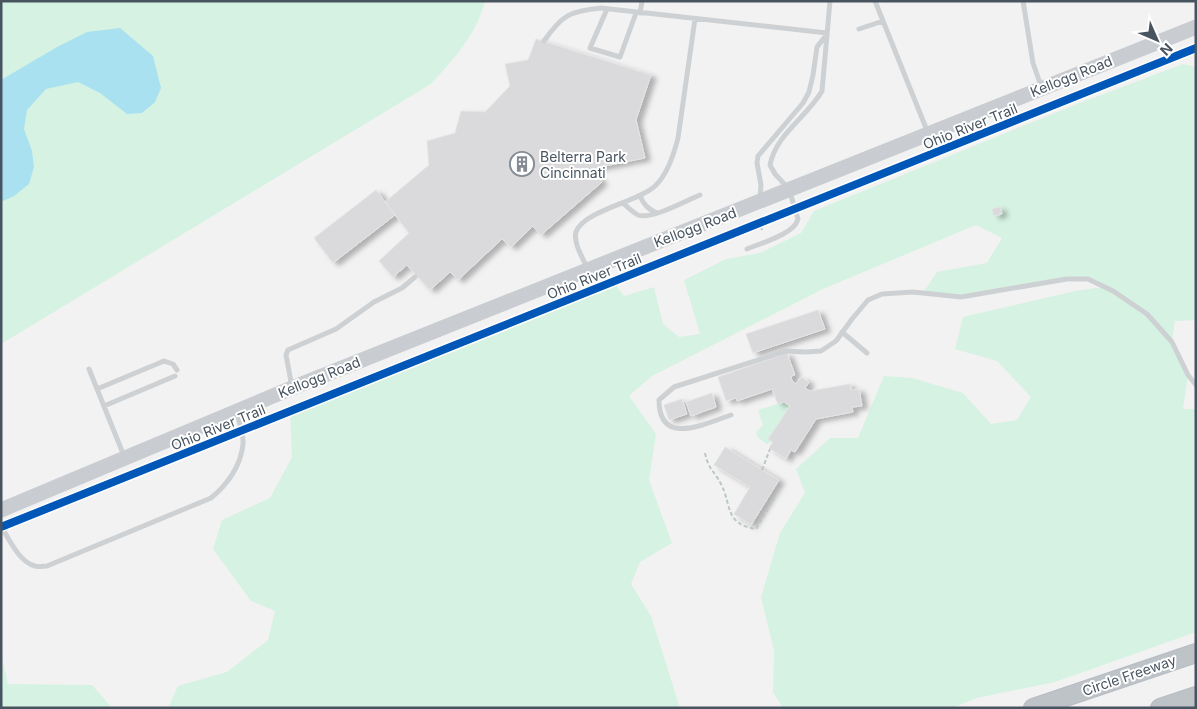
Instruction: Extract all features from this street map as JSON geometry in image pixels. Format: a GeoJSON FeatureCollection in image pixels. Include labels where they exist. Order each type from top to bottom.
{"type":"FeatureCollection","features":[{"type":"Feature","properties":{"kind":"highway","name":"Circle Freeway"},"geometry":{"type":"LineString","coordinates":[[1033,708],[1196,653]]}},
{"type":"Feature","properties":{"kind":"highway"},"geometry":{"type":"LineString","coordinates":[[1160,708],[1196,696]]}},
{"type":"Feature","properties":{"kind":"main road","name":"Kellogg Road"},"geometry":{"type":"LineString","coordinates":[[1,510],[237,410],[1196,26]]}},
{"type":"Feature","properties":{"kind":"lane"},"geometry":{"type":"LineString","coordinates":[[607,9],[590,48],[620,58],[642,1]]}},
{"type":"Feature","properties":{"kind":"lane"},"geometry":{"type":"LineString","coordinates":[[747,249],[789,231],[794,227],[798,219],[789,189],[775,174],[770,165],[772,155],[782,139],[816,102],[822,91],[830,1]]}},
{"type":"Feature","properties":{"kind":"lane"},"geometry":{"type":"LineString","coordinates":[[875,1],[928,133]]}},
{"type":"Feature","properties":{"kind":"lane"},"geometry":{"type":"LineString","coordinates":[[1023,1],[1034,63],[1042,88]]}},
{"type":"Feature","properties":{"kind":"lane"},"geometry":{"type":"LineString","coordinates":[[544,41],[555,26],[566,16],[580,10],[607,9],[827,33]]}},
{"type":"Feature","properties":{"kind":"lane"},"geometry":{"type":"LineString","coordinates":[[587,269],[576,240],[579,226],[596,214],[640,196],[657,184],[674,154],[678,138],[694,19]]}},
{"type":"Feature","properties":{"kind":"lane"},"geometry":{"type":"LineString","coordinates":[[859,29],[883,21]]}},
{"type":"Feature","properties":{"kind":"lane"},"geometry":{"type":"LineString","coordinates":[[759,201],[762,185],[757,164],[758,156],[803,103],[809,92],[817,47],[827,33]]}},
{"type":"Feature","properties":{"kind":"lane"},"geometry":{"type":"LineString","coordinates":[[623,203],[640,216],[649,216],[700,195]]}},
{"type":"Feature","properties":{"kind":"lane"},"geometry":{"type":"LineString","coordinates":[[640,196],[650,210],[658,213]]}},
{"type":"Feature","properties":{"kind":"lane"},"geometry":{"type":"LineString","coordinates":[[292,388],[286,355],[288,350],[336,329],[374,302],[402,288],[415,277]]}},
{"type":"Feature","properties":{"kind":"lane"},"geometry":{"type":"LineString","coordinates":[[730,415],[695,428],[679,430],[662,420],[659,400],[674,387],[786,351],[821,351],[836,341],[868,300],[882,294],[913,292],[960,297],[1067,279],[1088,279],[1113,291],[1147,314],[1172,342],[1188,375],[1196,384]]}},
{"type":"Feature","properties":{"kind":"lane"},"geometry":{"type":"LineString","coordinates":[[842,332],[867,353]]}},
{"type":"Feature","properties":{"kind":"lane"},"geometry":{"type":"LineString","coordinates":[[97,390],[164,361],[173,364],[177,370]]}},
{"type":"Feature","properties":{"kind":"lane"},"geometry":{"type":"LineString","coordinates":[[88,369],[125,457]]}},
{"type":"Feature","properties":{"kind":"lane"},"geometry":{"type":"LineString","coordinates":[[104,406],[175,376]]}},
{"type":"Feature","properties":{"kind":"lane"},"geometry":{"type":"LineString","coordinates":[[1,526],[20,556],[35,566],[47,566],[211,498],[218,493],[236,470],[243,444],[237,410]]}},
{"type":"Feature","properties":{"kind":"path"},"geometry":{"type":"LineString","coordinates":[[750,226],[762,227],[768,219]]}},
{"type":"Feature","properties":{"kind":"path"},"geometry":{"type":"LineString","coordinates":[[762,470],[770,450]]}},
{"type":"Feature","properties":{"kind":"path"},"geometry":{"type":"LineString","coordinates":[[705,453],[708,466],[722,484],[727,505],[733,518],[748,528],[756,529],[774,497]]}},
{"type":"Feature","properties":{"kind":"green space"},"geometry":{"type":"Polygon","coordinates":[[[1,1],[485,1],[476,25],[463,46],[431,84],[1,344],[1,1]]]}},
{"type":"Feature","properties":{"kind":"green space"},"geometry":{"type":"Polygon","coordinates":[[[1183,64],[1196,67],[1196,320],[1175,321],[1172,341],[1188,375],[1183,409],[1196,409],[1196,632],[1055,682],[977,698],[952,708],[783,708],[773,692],[774,651],[761,597],[780,533],[805,493],[796,469],[830,438],[858,438],[884,376],[912,378],[963,393],[991,424],[1017,420],[1031,397],[997,361],[955,349],[963,317],[1075,291],[1103,287],[1088,279],[1067,279],[961,297],[923,293],[937,272],[987,263],[1002,238],[976,225],[823,289],[652,376],[629,396],[656,434],[649,480],[672,543],[640,562],[631,584],[651,616],[680,708],[168,708],[178,686],[227,672],[268,640],[275,611],[251,601],[213,549],[222,520],[270,498],[292,457],[290,411],[613,282],[624,296],[654,287],[663,324],[679,337],[700,334],[684,280],[726,259],[760,253],[801,233],[814,211],[1077,104],[1183,64]]]}},
{"type":"Feature","properties":{"kind":"green space"},"geometry":{"type":"Polygon","coordinates":[[[784,402],[790,406],[768,439],[771,441],[767,444],[758,438],[756,433],[763,425],[758,410],[784,402]]]}},
{"type":"Feature","properties":{"kind":"green space"},"geometry":{"type":"Polygon","coordinates":[[[1,654],[8,684],[92,685],[112,708],[1,708],[1,654]]]}},
{"type":"Feature","properties":{"kind":"water"},"geometry":{"type":"Polygon","coordinates":[[[120,28],[153,56],[161,88],[155,102],[142,113],[127,114],[100,93],[78,82],[46,89],[27,110],[24,129],[32,151],[34,167],[29,184],[14,196],[1,202],[1,80],[57,47],[87,32],[120,28]]]}},
{"type":"Feature","properties":{"kind":"building","name":"Belterra Park Cincinnati"},"geometry":{"type":"Polygon","coordinates":[[[536,39],[651,75],[636,120],[645,158],[600,167],[594,172],[602,182],[541,235],[533,226],[511,247],[502,239],[458,280],[450,272],[430,290],[407,265],[393,277],[379,261],[409,233],[385,202],[429,165],[427,141],[455,133],[461,111],[485,112],[510,86],[505,64],[528,60],[536,39]]]}},
{"type":"Feature","properties":{"kind":"building"},"geometry":{"type":"Polygon","coordinates":[[[376,190],[395,215],[333,263],[314,238],[376,190]]]}},
{"type":"Feature","properties":{"kind":"building"},"geometry":{"type":"Polygon","coordinates":[[[1000,207],[1002,214],[994,216],[992,209],[1000,207]]]}},
{"type":"Feature","properties":{"kind":"building"},"geometry":{"type":"Polygon","coordinates":[[[818,310],[825,329],[753,353],[746,334],[818,310]]]}},
{"type":"Feature","properties":{"kind":"building"},"geometry":{"type":"Polygon","coordinates":[[[787,353],[795,375],[791,376],[792,381],[796,384],[801,377],[809,382],[805,388],[810,391],[850,384],[851,390],[859,389],[862,406],[852,407],[853,412],[816,419],[795,452],[791,450],[786,459],[769,448],[773,442],[768,439],[790,406],[784,402],[778,404],[772,389],[737,401],[736,398],[726,401],[718,377],[787,353]]]}},
{"type":"Feature","properties":{"kind":"building"},"geometry":{"type":"Polygon","coordinates":[[[712,393],[716,407],[691,416],[686,402],[712,393]]]}},
{"type":"Feature","properties":{"kind":"building"},"geometry":{"type":"Polygon","coordinates":[[[682,399],[687,414],[669,420],[664,405],[682,399]]]}},
{"type":"Feature","properties":{"kind":"building"},"geometry":{"type":"Polygon","coordinates":[[[725,447],[779,480],[751,525],[734,514],[750,487],[714,465],[725,447]]]}},
{"type":"Feature","properties":{"kind":"cycle path","name":"Ohio River Trail"},"geometry":{"type":"LineString","coordinates":[[1,527],[1196,48]]}},
{"type":"Feature","properties":{"kind":"place","name":"Belterra Park Cincinnati"},"geometry":{"type":"Point","coordinates":[522,164]}}]}
